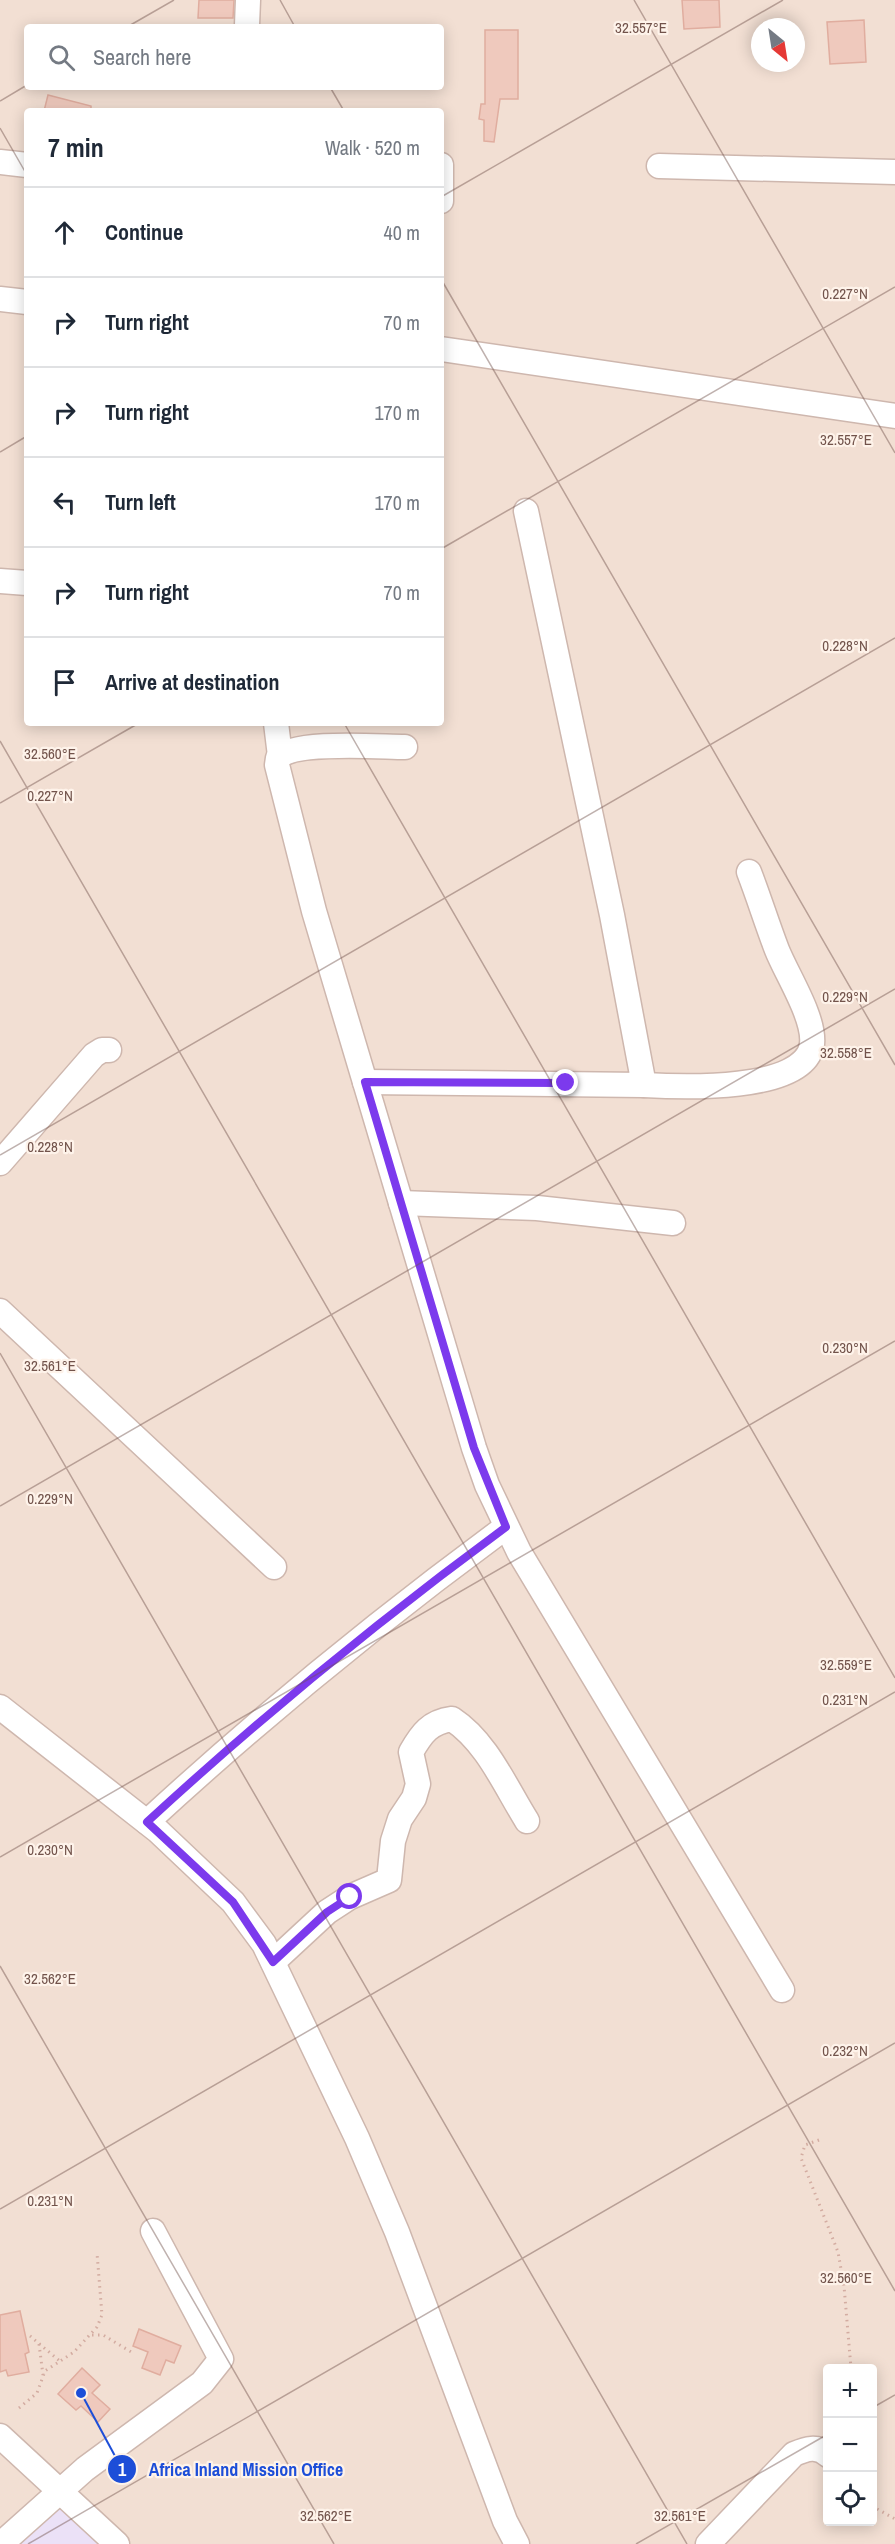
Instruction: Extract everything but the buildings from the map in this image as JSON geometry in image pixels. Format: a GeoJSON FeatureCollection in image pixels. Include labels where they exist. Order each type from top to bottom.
{"type":"FeatureCollection","features":[{"type":"Feature","properties":{"kind":"street"},"geometry":{"type":"LineString","coordinates":[[247,24],[248,0]]}},
{"type":"Feature","properties":{"kind":"street"},"geometry":{"type":"LineString","coordinates":[[0,162],[24,165]]}},
{"type":"Feature","properties":{"kind":"street"},"geometry":{"type":"LineString","coordinates":[[659,166],[895,172]]}},
{"type":"Feature","properties":{"kind":"street"},"geometry":{"type":"LineString","coordinates":[[0,299],[24,302]]}},
{"type":"Feature","properties":{"kind":"street"},"geometry":{"type":"LineString","coordinates":[[444,349],[895,416]]}},
{"type":"Feature","properties":{"kind":"street"},"geometry":{"type":"LineString","coordinates":[[526,511],[612,915],[644,1085]]}},
{"type":"Feature","properties":{"kind":"street"},"geometry":{"type":"LineString","coordinates":[[0,581],[24,583]]}},
{"type":"Feature","properties":{"kind":"street"},"geometry":{"type":"LineString","coordinates":[[276,726],[280,756]]}},
{"type":"Feature","properties":{"kind":"street"},"geometry":{"type":"LineString","coordinates":[[405,747],[339,746],[288,750],[277,761],[278,775],[311,899],[474,1448],[506,1527],[623,1727],[782,1990]]}},
{"type":"Feature","properties":{"kind":"street"},"geometry":{"type":"LineString","coordinates":[[365,1082],[644,1085],[694,1089],[736,1085],[796,1066],[811,1050],[813,1042],[807,1015],[777,950],[749,872]]}},
{"type":"Feature","properties":{"kind":"street"},"geometry":{"type":"LineString","coordinates":[[0,1163],[94,1055],[102,1050],[110,1050]]}},
{"type":"Feature","properties":{"kind":"street"},"geometry":{"type":"LineString","coordinates":[[402,1203],[537,1208],[673,1223]]}},
{"type":"Feature","properties":{"kind":"street"},"geometry":{"type":"LineString","coordinates":[[0,1311],[274,1567]]}},
{"type":"Feature","properties":{"kind":"street"},"geometry":{"type":"LineString","coordinates":[[147,1822],[198,1775],[344,1653],[429,1584],[506,1527]]}},
{"type":"Feature","properties":{"kind":"street"},"geometry":{"type":"LineString","coordinates":[[0,1707],[147,1822],[233,1902],[273,1962],[357,2138],[393,2221],[505,2521],[517,2544]]}},
{"type":"Feature","properties":{"kind":"street"},"geometry":{"type":"LineString","coordinates":[[273,1962],[327,1912],[350,1897],[389,1880],[393,1841],[400,1819],[414,1798],[418,1784],[411,1752],[427,1728],[441,1720],[452,1719],[477,1740],[527,1821]]}},
{"type":"Feature","properties":{"kind":"street"},"geometry":{"type":"LineString","coordinates":[[1,2544],[60,2491],[120,2442],[202,2383],[221,2360],[153,2231]]}},
{"type":"Feature","properties":{"kind":"street"},"geometry":{"type":"LineString","coordinates":[[0,2436],[117,2544]]}},
{"type":"Feature","properties":{"kind":"street"},"geometry":{"type":"LineString","coordinates":[[708,2544],[794,2454],[808,2448],[823,2451]]}},
{"type":"Feature","properties":{"kind":"path"},"geometry":{"type":"LineString","coordinates":[[819,2140],[805,2145],[801,2158],[838,2252],[844,2286],[851,2364]]}},
{"type":"Feature","properties":{"kind":"path"},"geometry":{"type":"LineString","coordinates":[[43,2375],[91,2336],[102,2315],[97,2253]]}},
{"type":"Feature","properties":{"kind":"path"},"geometry":{"type":"LineString","coordinates":[[91,2336],[103,2335],[134,2353]]}},
{"type":"Feature","properties":{"kind":"path"},"geometry":{"type":"LineString","coordinates":[[30,2336],[61,2362]]}},
{"type":"Feature","properties":{"kind":"path"},"geometry":{"type":"LineString","coordinates":[[18,2409],[37,2393],[43,2375],[39,2344]]}},
{"type":"Feature","properties":{"kind":"path"},"geometry":{"type":"LineString","coordinates":[[877,2508],[895,2519]]}},
{"type":"Feature","properties":{"kind":"shaded area"},"geometry":{"type":"Polygon","coordinates":[[[0,0],[895,0],[895,2544],[0,2544],[0,0]]]}},
{"type":"Feature","properties":{"kind":"shaded area"},"geometry":{"type":"Polygon","coordinates":[[[57,2506],[99,2544],[12,2544],[57,2506]]]}},
{"type":"Feature","properties":{"kind":"place","name":"Africa Inland Mission Office"},"geometry":{"type":"Point","coordinates":[81,2393]}},
{"type":"Feature","properties":{"kind":"route"},"geometry":{"type":"LineString","coordinates":[[350,1897],[327,1912],[273,1962],[264,1944],[233,1902],[212,1880],[147,1822],[198,1775],[290,1697],[429,1584],[506,1527],[487,1485],[474,1448],[365,1082],[566,1083]]}}]}
